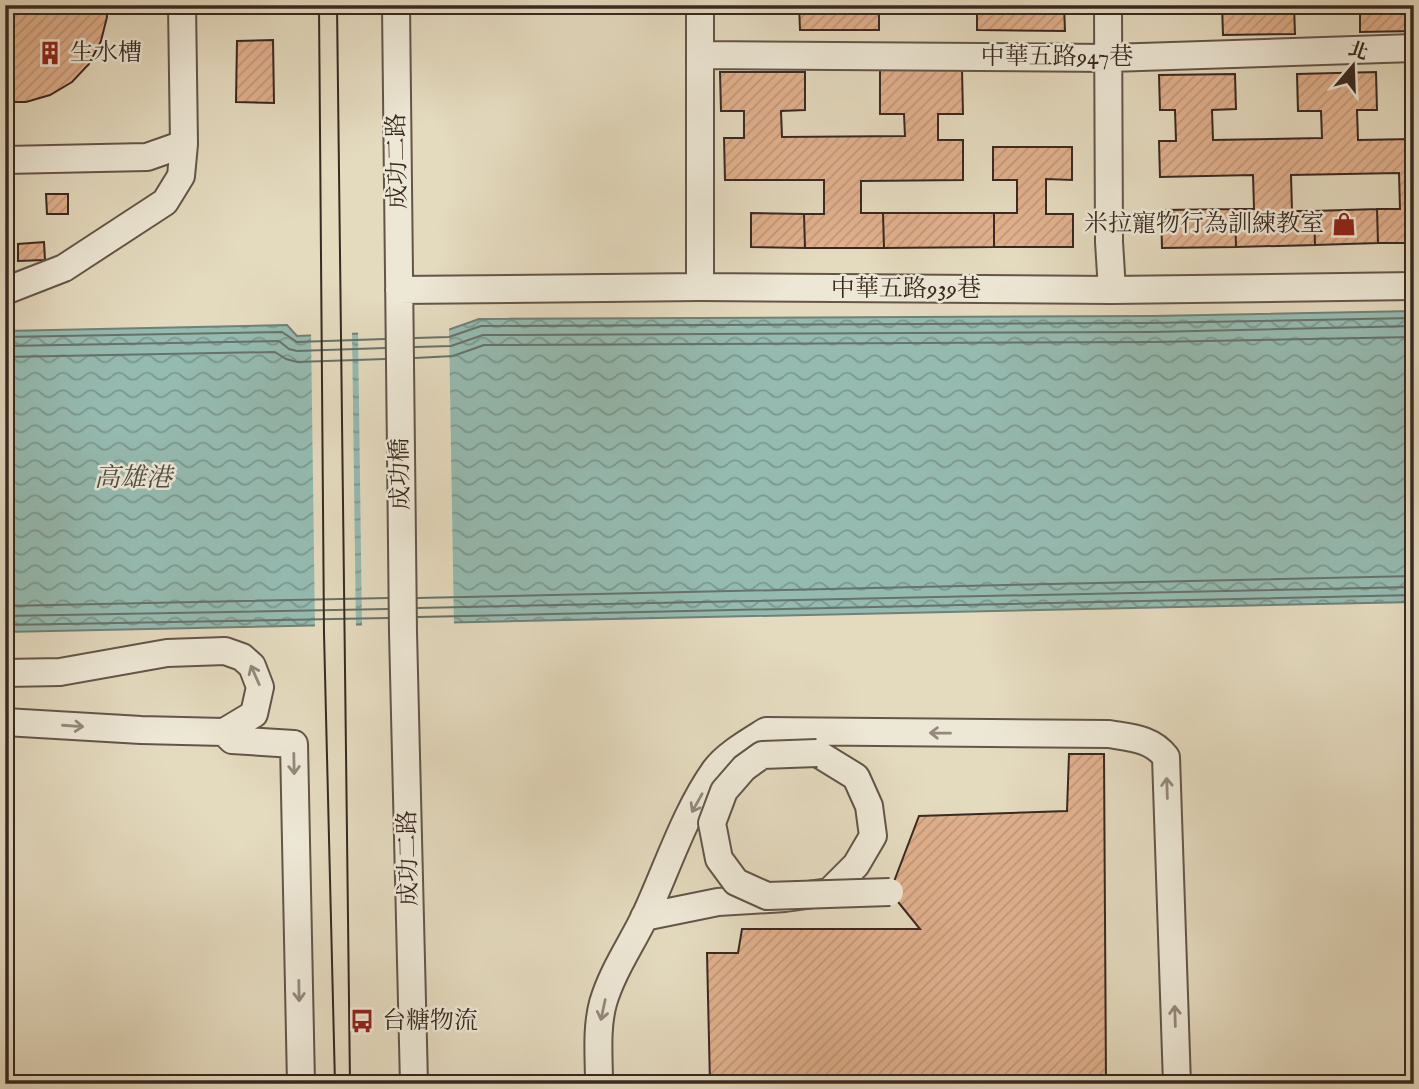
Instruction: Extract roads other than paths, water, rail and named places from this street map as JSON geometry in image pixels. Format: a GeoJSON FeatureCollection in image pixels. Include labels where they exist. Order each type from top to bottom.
{"type":"FeatureCollection","features":[{"type":"Feature","properties":{"kind":"street"},"geometry":{"type":"LineString","coordinates":[[5,291],[64,268],[165,202],[181,176],[184,144],[182,5]]}},
{"type":"Feature","properties":{"kind":"street","name":"成功二路"},"geometry":{"type":"LineString","coordinates":[[396,5],[399,316]]}},
{"type":"Feature","properties":{"kind":"street"},"geometry":{"type":"LineString","coordinates":[[699,287],[700,5]]}},
{"type":"Feature","properties":{"kind":"street"},"geometry":{"type":"LineString","coordinates":[[1108,5],[1108,242],[1112,290]]}},
{"type":"Feature","properties":{"kind":"street","name":"中華五路947巷"},"geometry":{"type":"LineString","coordinates":[[700,55],[1110,58],[1414,48]]}},
{"type":"Feature","properties":{"kind":"street"},"geometry":{"type":"LineString","coordinates":[[5,160],[148,157],[184,144]]}},
{"type":"Feature","properties":{"kind":"street","name":"中華五路939巷"},"geometry":{"type":"LineString","coordinates":[[399,290],[699,287],[1112,290],[1414,286]]}},
{"type":"Feature","properties":{"kind":"street","name":"成功橋"},"geometry":{"type":"LineString","coordinates":[[399,316],[403,632]]}},
{"type":"Feature","properties":{"kind":"street","name":"成功二路"},"geometry":{"type":"LineString","coordinates":[[403,632],[414,1084]]}},
{"type":"Feature","properties":{"kind":"street"},"geometry":{"type":"LineString","coordinates":[[5,673],[60,672],[167,653],[225,651],[242,657],[252,666],[260,687],[254,714],[224,732],[5,722]]}},
{"type":"Feature","properties":{"kind":"street"},"geometry":{"type":"LineString","coordinates":[[224,732],[232,740],[294,744],[301,1084]]}},
{"type":"Feature","properties":{"kind":"street"},"geometry":{"type":"LineString","coordinates":[[599,1084],[599,1033],[603,1004],[615,972],[644,917],[686,822],[716,768],[745,744],[766,732],[1109,734],[1147,741],[1159,748],[1166,757],[1177,1084]]}},
{"type":"Feature","properties":{"kind":"street"},"geometry":{"type":"LineString","coordinates":[[644,917],[718,902],[785,898],[796,897],[807,895],[829,892],[856,864],[873,836],[869,806],[856,777],[817,753],[762,755],[744,768],[724,790],[712,822],[719,859],[736,882],[767,895],[798,896],[811,895],[890,892]]}},
{"type":"Feature","properties":{"kind":"water","name":"高雄港"},"geometry":{"type":"Polygon","coordinates":[[[1414,311],[1414,602],[5,632],[5,331],[287,325],[297,336],[448,330],[479,319],[1153,316],[1414,311]]]}},
{"type":"Feature","properties":{"kind":"tram line"},"geometry":{"type":"LineString","coordinates":[[319,5],[324,633],[335,1084]]}},
{"type":"Feature","properties":{"kind":"tram line"},"geometry":{"type":"LineString","coordinates":[[337,5],[350,1084]]}},
{"type":"Feature","properties":{"kind":"place","name":"生水槽"},"geometry":{"type":"Point","coordinates":[50,53]}},
{"type":"Feature","properties":{"kind":"place","name":"米拉寵物行為訓練教室"},"geometry":{"type":"Point","coordinates":[1344,224]}},
{"type":"Feature","properties":{"kind":"place","name":"台糖物流"},"geometry":{"type":"Point","coordinates":[362,1021]}}]}
